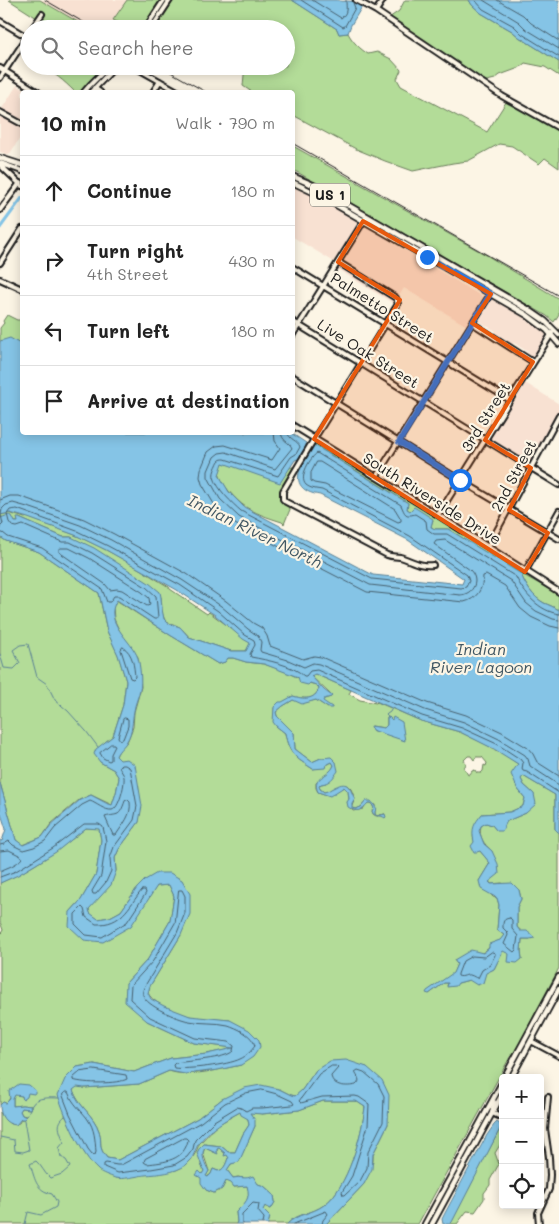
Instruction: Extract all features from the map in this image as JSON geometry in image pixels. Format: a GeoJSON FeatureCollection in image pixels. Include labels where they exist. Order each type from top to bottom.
{"type":"FeatureCollection","features":[{"type":"Feature","properties":{"kind":"main road"},"geometry":{"type":"LineString","coordinates":[[0,158],[20,164]]}},
{"type":"Feature","properties":{"kind":"main road"},"geometry":{"type":"LineString","coordinates":[[0,164],[20,170]]}},
{"type":"Feature","properties":{"kind":"main road","name":"US 1"},"geometry":{"type":"LineString","coordinates":[[295,178],[492,292],[535,314],[553,332],[559,335]]}},
{"type":"Feature","properties":{"kind":"main road","name":"US 1"},"geometry":{"type":"LineString","coordinates":[[295,183],[320,193]]}},
{"type":"Feature","properties":{"kind":"main road","name":"US 1"},"geometry":{"type":"LineString","coordinates":[[553,332],[559,344]]}},
{"type":"Feature","properties":{"kind":"main road"},"geometry":{"type":"LineString","coordinates":[[507,1074],[559,977]]}},
{"type":"Feature","properties":{"kind":"main road"},"geometry":{"type":"LineString","coordinates":[[513,1074],[559,989]]}},
{"type":"Feature","properties":{"kind":"main road"},"geometry":{"type":"LineString","coordinates":[[531,1041],[530,1034],[543,1006]]}},
{"type":"Feature","properties":{"kind":"main road"},"geometry":{"type":"LineString","coordinates":[[516,1056],[531,1041]]}},
{"type":"Feature","properties":{"kind":"main road"},"geometry":{"type":"LineString","coordinates":[[425,1224],[499,1088]]}},
{"type":"Feature","properties":{"kind":"main road"},"geometry":{"type":"LineString","coordinates":[[431,1224],[499,1100]]}},
{"type":"Feature","properties":{"kind":"main road"},"geometry":{"type":"LineString","coordinates":[[431,1224],[431,1219],[443,1191]]}},
{"type":"Feature","properties":{"kind":"street"},"geometry":{"type":"LineString","coordinates":[[151,20],[164,0]]}},
{"type":"Feature","properties":{"kind":"street"},"geometry":{"type":"LineString","coordinates":[[157,20],[170,0]]}},
{"type":"Feature","properties":{"kind":"street"},"geometry":{"type":"LineString","coordinates":[[356,0],[502,96],[559,128]]}},
{"type":"Feature","properties":{"kind":"street"},"geometry":{"type":"LineString","coordinates":[[376,12],[383,0]]}},
{"type":"Feature","properties":{"kind":"street"},"geometry":{"type":"LineString","coordinates":[[38,20],[42,14]]}},
{"type":"Feature","properties":{"kind":"street"},"geometry":{"type":"LineString","coordinates":[[0,21],[20,32]]}},
{"type":"Feature","properties":{"kind":"street"},"geometry":{"type":"LineString","coordinates":[[0,78],[20,48]]}},
{"type":"Feature","properties":{"kind":"street"},"geometry":{"type":"LineString","coordinates":[[0,68],[35,90]]}},
{"type":"Feature","properties":{"kind":"street"},"geometry":{"type":"LineString","coordinates":[[86,90],[100,75]]}},
{"type":"Feature","properties":{"kind":"street"},"geometry":{"type":"LineString","coordinates":[[90,85],[93,90],[107,75]]}},
{"type":"Feature","properties":{"kind":"street"},"geometry":{"type":"LineString","coordinates":[[149,75],[176,90]]}},
{"type":"Feature","properties":{"kind":"street"},"geometry":{"type":"LineString","coordinates":[[154,90],[160,81]]}},
{"type":"Feature","properties":{"kind":"street"},"geometry":{"type":"LineString","coordinates":[[0,112],[20,123]]}},
{"type":"Feature","properties":{"kind":"street"},"geometry":{"type":"LineString","coordinates":[[0,164],[20,183]]}},
{"type":"Feature","properties":{"kind":"street"},"geometry":{"type":"LineString","coordinates":[[0,210],[20,185]]}},
{"type":"Feature","properties":{"kind":"street"},"geometry":{"type":"LineString","coordinates":[[295,331],[365,218]]}},
{"type":"Feature","properties":{"kind":"street"},"geometry":{"type":"LineString","coordinates":[[0,263],[20,232]]}},
{"type":"Feature","properties":{"kind":"street"},"geometry":{"type":"LineString","coordinates":[[338,262],[396,298],[398,304],[285,487],[282,494],[283,499],[393,558],[398,556],[426,567],[433,566]]}},
{"type":"Feature","properties":{"kind":"street","name":"Palmetto Street"},"geometry":{"type":"LineString","coordinates":[[295,269],[510,400]]}},
{"type":"Feature","properties":{"kind":"street"},"geometry":{"type":"LineString","coordinates":[[0,279],[20,288]]}},
{"type":"Feature","properties":{"kind":"street"},"geometry":{"type":"LineString","coordinates":[[376,477],[492,292]]}},
{"type":"Feature","properties":{"kind":"street","name":"Live Oak Street"},"geometry":{"type":"LineString","coordinates":[[295,323],[559,485]]}},
{"type":"Feature","properties":{"kind":"street"},"geometry":{"type":"LineString","coordinates":[[472,323],[533,362]]}},
{"type":"Feature","properties":{"kind":"street","name":"3rd Street"},"geometry":{"type":"LineString","coordinates":[[438,515],[553,332]]}},
{"type":"Feature","properties":{"kind":"street"},"geometry":{"type":"LineString","coordinates":[[295,378],[559,539]]}},
{"type":"Feature","properties":{"kind":"street","name":"2nd Street"},"geometry":{"type":"LineString","coordinates":[[488,547],[559,416]]}},
{"type":"Feature","properties":{"kind":"street","name":"South Riverside Drive"},"geometry":{"type":"LineString","coordinates":[[295,427],[559,592]]}},
{"type":"Feature","properties":{"kind":"street"},"geometry":{"type":"LineString","coordinates":[[553,427],[559,430]]}},
{"type":"Feature","properties":{"kind":"street"},"geometry":{"type":"LineString","coordinates":[[525,572],[559,512]]}},
{"type":"Feature","properties":{"kind":"street"},"geometry":{"type":"LineString","coordinates":[[531,1041],[559,1056]]}},
{"type":"Feature","properties":{"kind":"street"},"geometry":{"type":"LineString","coordinates":[[479,1124],[492,1112],[492,1105],[499,1090]]}},
{"type":"Feature","properties":{"kind":"street"},"geometry":{"type":"LineString","coordinates":[[544,1124],[548,1097]]}},
{"type":"Feature","properties":{"kind":"street"},"geometry":{"type":"LineString","coordinates":[[492,1112],[499,1115]]}},
{"type":"Feature","properties":{"kind":"street"},"geometry":{"type":"LineString","coordinates":[[539,1224],[538,1213],[549,1189],[550,1175],[549,1157],[544,1135]]}},
{"type":"Feature","properties":{"kind":"highlighted area"},"geometry":{"type":"Polygon","coordinates":[[[363,221],[491,294],[472,323],[533,362],[485,440],[531,468],[509,510],[548,533],[525,572],[314,439],[400,300],[338,262],[363,221]]]}},
{"type":"Feature","properties":{"kind":"shaded area"},"geometry":{"type":"Polygon","coordinates":[[[40,0],[127,0],[113,20],[74,20],[40,0]]]}},
{"type":"Feature","properties":{"kind":"shaded area"},"geometry":{"type":"Polygon","coordinates":[[[17,85],[25,90],[20,90],[20,122],[1,110],[17,85]]]}},
{"type":"Feature","properties":{"kind":"shaded area"},"geometry":{"type":"Polygon","coordinates":[[[0,113],[20,125],[20,138],[9,155],[0,152],[0,113]]]}},
{"type":"Feature","properties":{"kind":"shaded area"},"geometry":{"type":"Polygon","coordinates":[[[295,185],[316,195],[361,221],[336,263],[295,238],[295,185]]]}},
{"type":"Feature","properties":{"kind":"shaded area"},"geometry":{"type":"Polygon","coordinates":[[[364,225],[484,298],[467,326],[404,288],[394,304],[337,269],[364,225]]]}},
{"type":"Feature","properties":{"kind":"shaded area"},"geometry":{"type":"Polygon","coordinates":[[[491,296],[533,320],[549,335],[533,360],[528,352],[514,343],[511,346],[493,335],[496,331],[476,320],[491,296]]]}},
{"type":"Feature","properties":{"kind":"shaded area"},"geometry":{"type":"Polygon","coordinates":[[[522,384],[527,384],[559,404],[559,413],[530,465],[489,440],[522,384]]]}},
{"type":"Feature","properties":{"kind":"green space"},"geometry":{"type":"Polygon","coordinates":[[[9,0],[40,0],[74,20],[41,20],[43,14],[41,12],[37,18],[9,0]]]}},
{"type":"Feature","properties":{"kind":"green space"},"geometry":{"type":"Polygon","coordinates":[[[127,0],[162,0],[149,20],[113,20],[127,0]]]}},
{"type":"Feature","properties":{"kind":"green space"},"geometry":{"type":"Polygon","coordinates":[[[172,0],[292,0],[337,29],[339,34],[348,33],[356,45],[368,54],[377,52],[391,59],[401,70],[397,79],[401,86],[487,132],[508,99],[559,128],[559,168],[545,158],[539,164],[512,146],[499,144],[468,161],[413,171],[385,161],[356,149],[295,116],[295,90],[249,90],[243,86],[244,75],[295,75],[295,20],[159,20],[172,0]]]}},
{"type":"Feature","properties":{"kind":"green space"},"geometry":{"type":"Polygon","coordinates":[[[405,0],[469,0],[481,13],[559,62],[559,76],[545,67],[525,63],[519,68],[500,75],[495,79],[487,81],[479,78],[389,18],[399,11],[405,0]]]}},
{"type":"Feature","properties":{"kind":"green space"},"geometry":{"type":"Polygon","coordinates":[[[56,75],[97,75],[84,90],[73,90],[56,75]]]}},
{"type":"Feature","properties":{"kind":"green space"},"geometry":{"type":"Polygon","coordinates":[[[295,147],[488,256],[559,299],[559,314],[554,322],[547,316],[295,172],[295,147]]]}},
{"type":"Feature","properties":{"kind":"green space"},"geometry":{"type":"Polygon","coordinates":[[[7,315],[20,320],[20,342],[0,343],[0,328],[4,323],[3,321],[7,315]]]}},
{"type":"Feature","properties":{"kind":"green space"},"geometry":{"type":"Polygon","coordinates":[[[316,442],[508,561],[527,577],[559,595],[559,610],[536,597],[527,586],[521,574],[448,529],[434,529],[431,526],[433,520],[407,509],[408,503],[313,444],[316,442]]]}},
{"type":"Feature","properties":{"kind":"green space"},"geometry":{"type":"Polygon","coordinates":[[[222,463],[287,469],[295,467],[281,490],[282,498],[291,507],[284,524],[252,510],[235,498],[221,480],[219,470],[222,463]]]}},
{"type":"Feature","properties":{"kind":"green space"},"geometry":{"type":"Polygon","coordinates":[[[9,513],[27,517],[65,531],[109,551],[169,587],[207,614],[209,612],[251,643],[246,651],[231,651],[189,637],[176,625],[165,620],[162,613],[161,597],[71,537],[63,537],[19,518],[18,522],[15,522],[0,518],[0,515],[9,513]]]}},
{"type":"Feature","properties":{"kind":"green space"},"geometry":{"type":"Polygon","coordinates":[[[0,537],[6,541],[39,552],[99,593],[107,631],[118,654],[126,681],[123,705],[113,736],[105,742],[100,762],[114,770],[119,778],[112,805],[91,795],[79,800],[51,824],[42,837],[22,845],[16,840],[0,783],[0,537]]]}},
{"type":"Feature","properties":{"kind":"green space"},"geometry":{"type":"Polygon","coordinates":[[[116,600],[218,664],[225,662],[228,658],[233,658],[264,664],[316,685],[319,688],[312,697],[293,696],[274,708],[276,726],[285,733],[294,755],[313,769],[332,762],[334,765],[332,770],[316,783],[316,788],[318,792],[324,794],[344,787],[348,790],[349,800],[347,802],[351,808],[355,799],[347,785],[335,787],[324,792],[319,786],[326,783],[336,762],[321,758],[312,762],[295,749],[294,733],[277,716],[276,712],[293,700],[307,702],[316,700],[328,708],[322,701],[332,696],[311,676],[315,674],[351,690],[349,694],[360,700],[377,702],[421,721],[460,732],[502,753],[518,764],[517,788],[525,798],[523,806],[510,812],[482,814],[473,836],[478,849],[490,863],[479,881],[493,897],[497,898],[499,905],[497,930],[504,935],[501,940],[490,944],[489,948],[482,953],[454,960],[457,964],[453,974],[428,991],[429,994],[444,983],[448,983],[447,986],[469,980],[494,969],[503,950],[522,959],[522,939],[530,939],[517,927],[517,907],[521,899],[519,890],[502,883],[491,884],[489,881],[492,851],[482,840],[480,834],[481,826],[486,823],[492,825],[497,831],[507,821],[526,813],[534,794],[524,785],[521,779],[523,776],[555,795],[555,829],[559,833],[559,968],[516,1050],[499,1074],[418,1224],[326,1224],[364,1184],[373,1161],[373,1154],[388,1124],[367,1067],[316,1070],[296,1096],[279,1089],[222,1099],[198,1118],[118,1160],[107,1158],[102,1151],[97,1125],[75,1096],[73,1090],[77,1086],[84,1088],[139,1084],[169,1071],[185,1074],[214,1071],[241,1065],[230,1020],[184,1015],[155,1001],[148,993],[150,986],[181,935],[182,880],[145,880],[121,911],[110,917],[98,919],[90,914],[89,909],[116,871],[115,858],[119,849],[139,822],[120,760],[116,756],[127,742],[133,727],[134,712],[141,687],[138,657],[120,632],[114,619],[113,607],[116,600]],[[387,718],[387,725],[384,728],[372,726],[372,730],[405,740],[393,718],[392,721],[387,718]],[[468,756],[464,760],[466,764],[464,768],[468,775],[475,770],[477,773],[481,773],[484,765],[486,766],[487,763],[482,757],[476,757],[474,760],[471,756],[468,756]],[[366,801],[361,807],[351,808],[353,811],[363,809],[367,803],[371,803],[366,801]],[[371,803],[374,808],[373,814],[377,816],[375,814],[375,805],[371,803]]]}},
{"type":"Feature","properties":{"kind":"green space"},"geometry":{"type":"Polygon","coordinates":[[[86,828],[99,828],[101,840],[96,874],[81,900],[70,912],[84,940],[146,901],[157,886],[169,885],[174,896],[170,921],[148,959],[126,983],[147,1021],[194,1043],[235,1048],[207,1054],[171,1058],[134,1072],[94,1064],[77,1067],[65,1115],[84,1152],[98,1170],[176,1170],[191,1160],[199,1144],[217,1125],[240,1112],[248,1119],[249,1125],[235,1152],[228,1152],[221,1146],[204,1144],[198,1155],[204,1171],[201,1177],[206,1190],[214,1193],[222,1189],[226,1181],[232,1182],[234,1187],[247,1186],[249,1192],[250,1189],[263,1193],[259,1197],[254,1198],[249,1193],[247,1201],[236,1212],[236,1224],[0,1224],[0,1112],[10,1124],[19,1123],[26,1116],[22,1115],[20,1111],[22,1108],[30,1109],[31,1106],[13,1106],[15,1094],[22,1096],[23,1099],[19,1084],[6,1104],[3,1102],[0,1105],[0,935],[3,930],[0,922],[0,883],[23,872],[45,858],[86,828]]]}},
{"type":"Feature","properties":{"kind":"green space"},"geometry":{"type":"Polygon","coordinates":[[[323,1101],[356,1101],[365,1107],[361,1132],[347,1174],[333,1197],[324,1205],[291,1220],[287,1224],[268,1224],[270,1217],[263,1210],[264,1206],[271,1209],[275,1202],[274,1195],[264,1186],[247,1179],[233,1178],[227,1170],[231,1164],[239,1161],[255,1126],[250,1112],[262,1114],[299,1110],[323,1101]]]}},
{"type":"Feature","properties":{"kind":"green space"},"geometry":{"type":"Polygon","coordinates":[[[499,1131],[499,1146],[495,1153],[499,1164],[490,1180],[490,1185],[484,1193],[484,1199],[475,1212],[467,1211],[457,1224],[450,1224],[499,1131]]]}},
{"type":"Feature","properties":{"kind":"green space"},"geometry":{"type":"Polygon","coordinates":[[[205,1148],[216,1153],[217,1148],[219,1148],[230,1158],[228,1158],[222,1169],[218,1171],[213,1169],[207,1177],[209,1171],[203,1153],[205,1148]]]}},
{"type":"Feature","properties":{"kind":"water"},"geometry":{"type":"Polygon","coordinates":[[[292,0],[352,1],[363,5],[348,33],[339,34],[337,29],[292,0]]]}},
{"type":"Feature","properties":{"kind":"water"},"geometry":{"type":"Polygon","coordinates":[[[469,0],[559,0],[559,62],[481,13],[469,0]]]}},
{"type":"Feature","properties":{"kind":"water","name":"Indian River Lagoon"},"geometry":{"type":"Polygon","coordinates":[[[10,338],[20,344],[20,435],[294,435],[306,443],[306,447],[301,454],[306,458],[314,445],[408,503],[407,509],[410,511],[414,507],[433,519],[431,527],[435,529],[448,529],[521,574],[527,586],[536,597],[559,610],[559,833],[555,829],[555,795],[523,776],[521,779],[524,785],[534,794],[536,804],[526,813],[507,821],[502,831],[497,831],[492,825],[486,823],[481,826],[479,831],[484,844],[492,851],[498,864],[499,874],[489,882],[491,884],[512,883],[519,890],[521,899],[517,907],[517,927],[520,931],[527,931],[535,938],[522,939],[522,959],[517,963],[508,962],[509,954],[503,951],[494,969],[486,973],[483,983],[477,985],[469,980],[458,983],[456,986],[447,987],[448,983],[444,983],[429,994],[426,993],[427,991],[453,973],[457,964],[454,960],[471,950],[483,953],[489,948],[489,944],[500,940],[504,935],[497,930],[499,905],[497,898],[481,889],[479,881],[490,863],[480,851],[474,852],[471,846],[474,842],[474,826],[482,814],[510,812],[523,806],[525,798],[517,788],[511,774],[518,764],[494,749],[460,732],[421,721],[315,674],[311,676],[332,696],[323,701],[332,708],[328,708],[316,700],[302,704],[293,700],[276,712],[277,716],[294,733],[295,749],[312,762],[321,758],[331,757],[336,762],[338,771],[331,780],[319,786],[320,789],[324,792],[343,784],[346,785],[355,799],[352,808],[356,809],[361,807],[366,801],[371,801],[377,809],[375,811],[376,815],[373,813],[372,811],[374,808],[371,803],[368,803],[361,809],[354,810],[348,807],[348,791],[344,787],[330,796],[318,792],[317,783],[332,769],[334,765],[332,762],[326,765],[325,768],[313,769],[302,762],[291,751],[285,733],[273,722],[274,707],[279,702],[293,696],[312,697],[319,688],[316,685],[300,683],[298,677],[264,664],[228,658],[225,662],[218,664],[117,600],[113,608],[115,623],[138,658],[141,678],[130,734],[116,756],[120,760],[127,759],[135,765],[142,806],[139,822],[119,849],[115,858],[116,871],[111,885],[89,909],[90,913],[98,919],[110,917],[121,911],[137,888],[145,880],[157,873],[170,873],[182,880],[190,894],[190,914],[181,935],[150,986],[148,993],[151,999],[190,1016],[230,1020],[249,1030],[259,1040],[260,1047],[253,1057],[241,1065],[185,1074],[169,1071],[139,1084],[77,1087],[73,1090],[75,1096],[97,1125],[101,1148],[104,1154],[107,1158],[118,1160],[198,1118],[222,1099],[244,1088],[261,1085],[279,1089],[295,1096],[302,1090],[316,1070],[330,1061],[346,1060],[367,1067],[382,1080],[389,1095],[388,1124],[373,1154],[372,1169],[364,1184],[326,1224],[287,1224],[291,1220],[324,1205],[333,1197],[347,1174],[357,1145],[365,1107],[356,1101],[323,1101],[299,1110],[262,1114],[250,1113],[255,1120],[255,1126],[239,1162],[231,1164],[227,1170],[233,1178],[253,1176],[258,1184],[264,1186],[274,1195],[275,1202],[271,1209],[265,1206],[263,1210],[270,1217],[268,1224],[236,1224],[236,1212],[248,1198],[247,1186],[234,1187],[226,1181],[222,1189],[214,1193],[206,1190],[201,1183],[201,1178],[196,1175],[199,1171],[202,1174],[204,1171],[197,1153],[204,1144],[221,1146],[228,1152],[235,1152],[249,1125],[248,1119],[241,1115],[240,1112],[224,1121],[204,1137],[186,1165],[167,1173],[115,1178],[98,1170],[74,1135],[58,1095],[65,1079],[77,1067],[94,1064],[134,1072],[171,1058],[207,1054],[233,1048],[194,1043],[147,1021],[125,1002],[126,983],[148,959],[170,921],[174,896],[169,885],[157,886],[131,926],[103,942],[84,940],[69,926],[70,912],[81,900],[96,874],[101,840],[99,829],[86,828],[56,852],[18,875],[0,883],[0,840],[2,841],[6,829],[0,811],[0,783],[16,840],[23,845],[42,837],[51,825],[80,800],[91,795],[112,805],[119,778],[114,770],[100,762],[94,754],[96,749],[113,736],[123,705],[126,681],[118,655],[107,631],[99,593],[39,552],[6,541],[0,537],[0,518],[9,515],[12,516],[15,522],[18,522],[17,518],[19,518],[63,537],[71,537],[94,548],[160,592],[164,619],[168,623],[180,627],[189,637],[231,651],[246,651],[250,643],[215,615],[177,590],[106,550],[75,535],[28,518],[10,513],[0,515],[0,341],[10,338]],[[299,459],[295,460],[280,483],[223,463],[219,475],[229,492],[244,507],[373,575],[462,584],[464,579],[408,540],[303,488],[300,485],[299,475],[303,463],[299,459]],[[205,1148],[204,1150],[203,1156],[209,1171],[206,1176],[208,1177],[213,1169],[218,1171],[222,1169],[229,1158],[227,1155],[224,1156],[225,1153],[219,1148],[217,1149],[218,1154],[205,1148]]]}},
{"type":"Feature","properties":{"kind":"water"},"geometry":{"type":"Polygon","coordinates":[[[389,717],[392,720],[393,717],[402,722],[405,741],[372,730],[371,726],[384,728],[389,717]]]}},
{"type":"Feature","properties":{"kind":"water"},"geometry":{"type":"Polygon","coordinates":[[[19,1084],[29,1085],[36,1091],[34,1094],[28,1093],[27,1097],[23,1100],[22,1096],[15,1095],[13,1106],[31,1106],[30,1109],[22,1108],[20,1111],[26,1117],[21,1119],[16,1125],[4,1119],[0,1105],[10,1099],[9,1091],[19,1084]]]}},
{"type":"Feature","properties":{"kind":"water"},"geometry":{"type":"Polygon","coordinates":[[[497,1122],[499,1123],[499,1131],[452,1222],[450,1224],[443,1224],[442,1219],[445,1213],[497,1122]]]}},
{"type":"Feature","properties":{"kind":"waterway"},"geometry":{"type":"LineString","coordinates":[[0,228],[20,201]]}},
{"type":"Feature","properties":{"kind":"waterway"},"geometry":{"type":"LineString","coordinates":[[0,654],[4,668],[14,669],[20,663],[13,650],[20,645],[28,644],[37,677],[47,684],[55,700],[68,711],[98,747]]}},
{"type":"Feature","properties":{"kind":"waterway"},"geometry":{"type":"LineString","coordinates":[[388,717],[386,715],[392,708]]}},
{"type":"Feature","properties":{"kind":"waterway"},"geometry":{"type":"LineString","coordinates":[[26,1116],[37,1100],[59,1098]]}},
{"type":"Feature","properties":{"kind":"waterway"},"geometry":{"type":"LineString","coordinates":[[25,1224],[28,1212],[41,1215],[56,1207],[57,1202],[52,1194],[42,1190],[36,1183],[30,1164],[36,1161],[50,1178],[62,1174],[70,1167],[66,1160],[61,1157],[59,1148],[64,1142],[59,1125],[65,1116]]}},
{"type":"Feature","properties":{"kind":"waterway"},"geometry":{"type":"LineString","coordinates":[[0,1137],[14,1140],[15,1151],[23,1152],[29,1150],[24,1120]]}},
{"type":"Feature","properties":{"kind":"railway"},"geometry":{"type":"LineString","coordinates":[[45,0],[79,20]]}},
{"type":"Feature","properties":{"kind":"railway"},"geometry":{"type":"LineString","coordinates":[[176,75],[202,90]]}},
{"type":"Feature","properties":{"kind":"railway"},"geometry":{"type":"LineString","coordinates":[[295,145],[559,296]]}},
{"type":"Feature","properties":{"kind":"route"},"geometry":{"type":"LineString","coordinates":[[427,257],[490,294],[399,442],[460,480]]}},
{"type":"Feature","properties":{"kind":"water label","name":"Indian River North"},"geometry":{"type":"Point","coordinates":[255,531]}}]}
